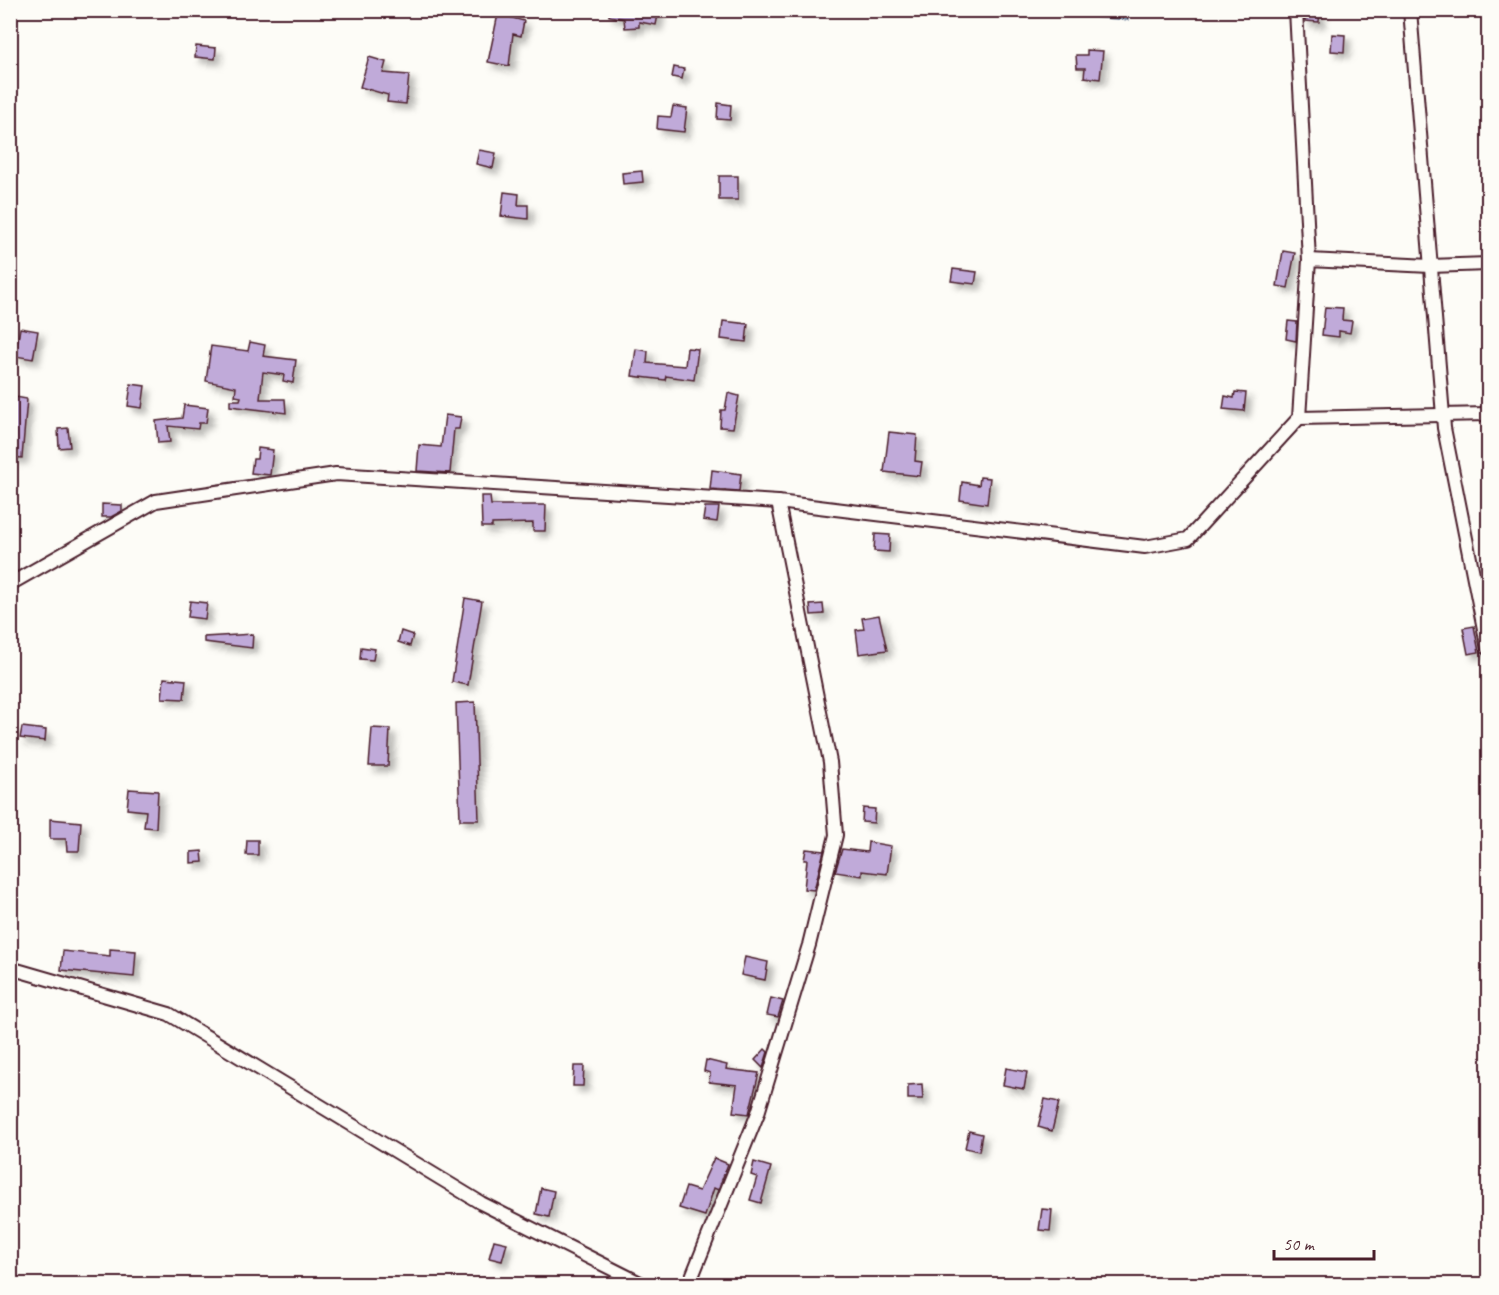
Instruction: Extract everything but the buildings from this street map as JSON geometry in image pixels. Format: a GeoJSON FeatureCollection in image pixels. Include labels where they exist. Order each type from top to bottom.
{"type":"FeatureCollection","features":[{"type":"Feature","properties":{"kind":"street"},"geometry":{"type":"LineString","coordinates":[[10,584],[156,501],[336,474],[778,502],[1145,547],[1188,539],[1299,418],[1309,260],[1296,10]]}},
{"type":"Feature","properties":{"kind":"street"},"geometry":{"type":"LineString","coordinates":[[1410,10],[1444,428],[1488,649]]}},
{"type":"Feature","properties":{"kind":"street"},"geometry":{"type":"LineString","coordinates":[[1309,260],[1430,266],[1488,264]]}},
{"type":"Feature","properties":{"kind":"street"},"geometry":{"type":"LineString","coordinates":[[1299,418],[1488,414]]}},
{"type":"Feature","properties":{"kind":"street"},"geometry":{"type":"LineString","coordinates":[[689,1284],[758,1113],[809,945],[836,835],[830,762],[778,502]]}},
{"type":"Feature","properties":{"kind":"street"},"geometry":{"type":"LineString","coordinates":[[10,968],[169,1014],[481,1203],[642,1284]]}},
{"type":"Feature","properties":{"kind":"water"},"geometry":{"type":"Polygon","coordinates":[[[1066,11],[1128,11],[1128,20],[1067,15],[1066,11]]]}}]}
